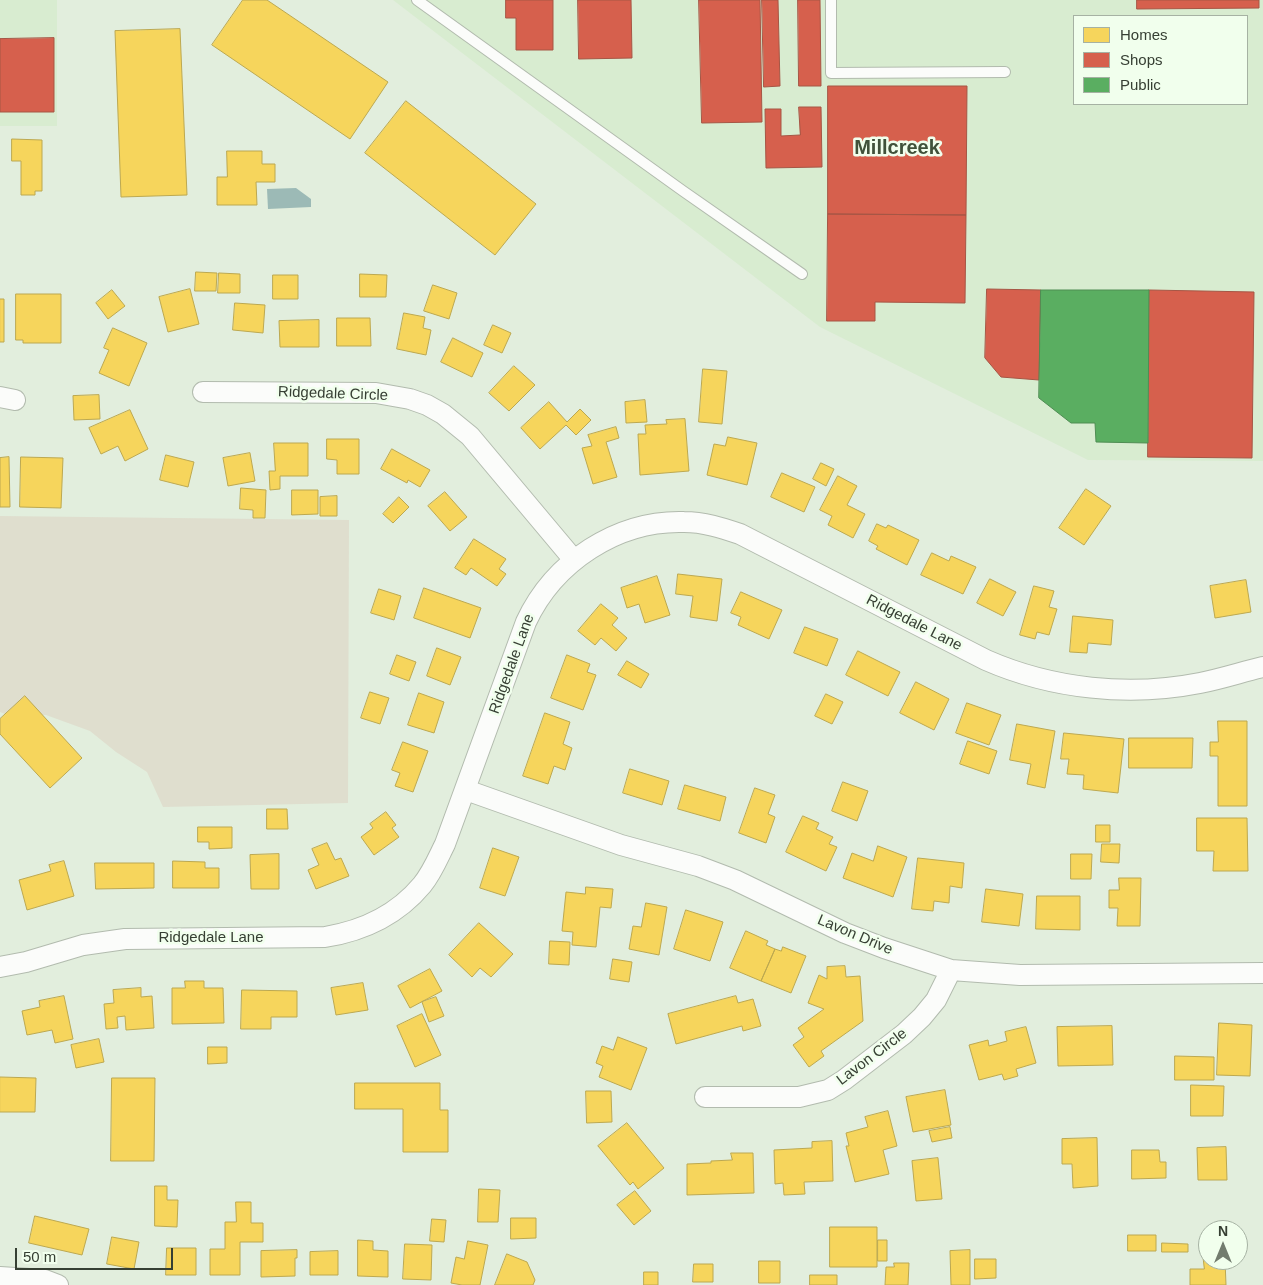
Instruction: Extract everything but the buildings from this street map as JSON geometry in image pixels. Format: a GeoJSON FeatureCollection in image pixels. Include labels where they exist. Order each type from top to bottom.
{"type":"FeatureCollection","features":[{"type":"Feature","properties":{"kind":"street","name":"Ridgedale Circle"},"geometry":{"type":"LineString","coordinates":[[203,392],[376,393],[410,399],[427,405],[470,436],[574,560]]}},
{"type":"Feature","properties":{"kind":"street","name":"Ridgedale Lane"},"geometry":{"type":"LineString","coordinates":[[0,966],[26,962],[83,945],[125,939],[325,937],[357,930],[389,914],[422,885],[445,844],[526,622],[535,604],[557,575],[574,560],[605,540],[638,529],[667,523],[702,523],[740,534],[986,660],[1011,671],[1070,686],[1129,689],[1166,688],[1200,683],[1263,667]]}},
{"type":"Feature","properties":{"kind":"street","name":"Lavon Drive"},"geometry":{"type":"LineString","coordinates":[[466,790],[621,845],[698,866],[735,880],[845,933],[951,970],[1020,975],[1263,973]]}},
{"type":"Feature","properties":{"kind":"street","name":"Lavon Circle"},"geometry":{"type":"LineString","coordinates":[[705,1097],[799,1097],[828,1090],[904,1034],[922,1017],[936,1000],[951,970]]}},
{"type":"Feature","properties":{"kind":"street"},"geometry":{"type":"LineString","coordinates":[[0,1277],[45,1280],[58,1285]]}},
{"type":"Feature","properties":{"kind":"lane"},"geometry":{"type":"LineString","coordinates":[[417,0],[802,274]]}},
{"type":"Feature","properties":{"kind":"lane"},"geometry":{"type":"LineString","coordinates":[[831,0],[831,72],[1004,72]]}},
{"type":"Feature","properties":{"kind":"shaded area"},"geometry":{"type":"Polygon","coordinates":[[[0,0],[57,0],[57,126],[0,126],[0,0]]]}},
{"type":"Feature","properties":{"kind":"shaded area"},"geometry":{"type":"Polygon","coordinates":[[[393,0],[1263,0],[1263,461],[1088,460],[820,327],[393,0]]]}},
{"type":"Feature","properties":{"kind":"shaded area"},"geometry":{"type":"Polygon","coordinates":[[[0,516],[349,520],[348,803],[163,807],[147,772],[116,752],[90,731],[46,715],[5,714],[0,712],[0,516]]]}},
{"type":"Feature","properties":{"kind":"water"},"geometry":{"type":"Polygon","coordinates":[[[296,188],[311,199],[311,207],[268,209],[267,189],[296,188]]]}},
{"type":"Feature","properties":{"kind":"district","name":"Millcreek"},"geometry":{"type":"Point","coordinates":[897,148]}}]}
